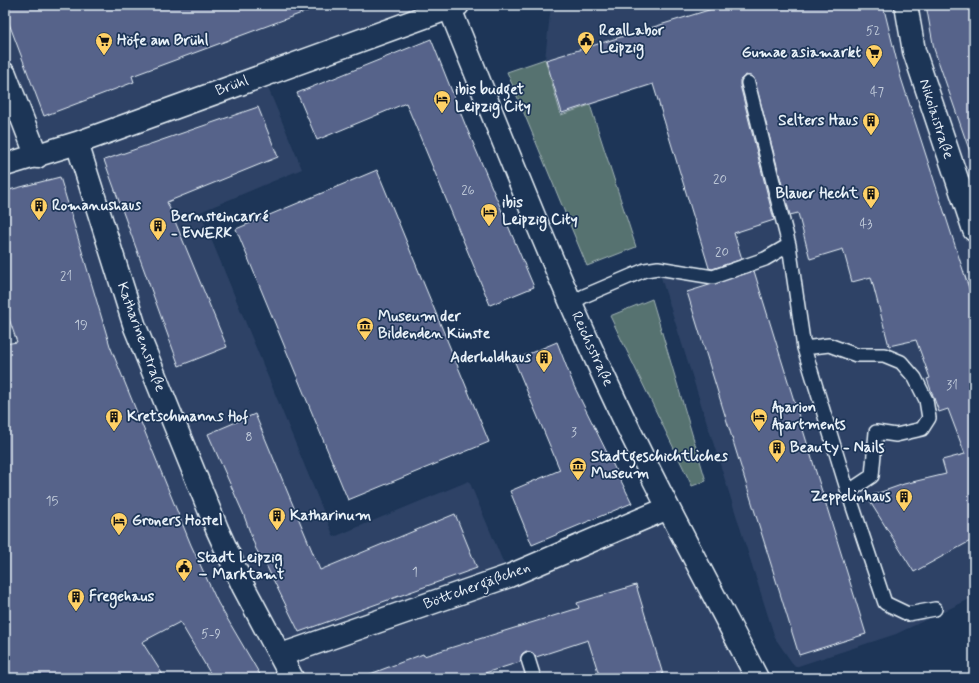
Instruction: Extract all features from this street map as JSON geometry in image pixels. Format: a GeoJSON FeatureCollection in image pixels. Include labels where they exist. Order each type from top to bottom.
{"type":"FeatureCollection","features":[{"type":"Feature","properties":{"kind":"street","name":"Nikolaistraße"},"geometry":{"type":"LineString","coordinates":[[906,5],[914,51],[974,230]]}},
{"type":"Feature","properties":{"kind":"street","name":"Brühl"},"geometry":{"type":"LineString","coordinates":[[5,165],[37,157],[454,7]]}},
{"type":"Feature","properties":{"kind":"street","name":"Reichsstraße"},"geometry":{"type":"LineString","coordinates":[[454,7],[571,304],[596,360],[668,508],[757,678]]}},
{"type":"Feature","properties":{"kind":"street"},"geometry":{"type":"LineString","coordinates":[[5,74],[37,157]]}},
{"type":"Feature","properties":{"kind":"street","name":"Katharinenstraße"},"geometry":{"type":"LineString","coordinates":[[76,143],[135,327],[220,536],[243,586],[292,678]]}},
{"type":"Feature","properties":{"kind":"street","name":"Böttchergäßchen"},"geometry":{"type":"LineString","coordinates":[[281,655],[509,576],[668,508]]}},
{"type":"Feature","properties":{"kind":"lane"},"geometry":{"type":"LineString","coordinates":[[748,83],[789,245],[804,348],[848,492],[885,603],[908,614],[935,609]]}},
{"type":"Feature","properties":{"kind":"lane"},"geometry":{"type":"LineString","coordinates":[[571,304],[584,296],[645,270],[658,268],[713,277],[765,259],[789,245]]}},
{"type":"Feature","properties":{"kind":"lane"},"geometry":{"type":"LineString","coordinates":[[804,348],[829,345],[856,355],[884,355],[901,362],[915,378],[926,400],[928,418],[922,429],[896,435],[876,432],[872,476],[848,492]]}},
{"type":"Feature","properties":{"kind":"lane"},"geometry":{"type":"LineString","coordinates":[[528,659],[534,678]]}},
{"type":"Feature","properties":{"kind":"shaded area"},"geometry":{"type":"Polygon","coordinates":[[[5,5],[447,5],[263,76],[302,169],[200,212],[334,537],[469,481],[509,576],[668,508],[757,678],[5,678],[5,5]]]}},
{"type":"Feature","properties":{"kind":"shaded area"},"geometry":{"type":"Polygon","coordinates":[[[551,5],[974,5],[974,597],[896,634],[795,667],[775,638],[658,268],[713,276],[653,85],[561,115],[545,59],[551,5]]]}},
{"type":"Feature","properties":{"kind":"green space"},"geometry":{"type":"Polygon","coordinates":[[[545,59],[561,115],[590,105],[636,247],[587,266],[507,72],[545,59]]]}},
{"type":"Feature","properties":{"kind":"green space"},"geometry":{"type":"Polygon","coordinates":[[[652,299],[706,481],[692,486],[610,316],[652,299]]]}},
{"type":"Feature","properties":{"kind":"building","name":"Höfe am Brühl"},"geometry":{"type":"Polygon","coordinates":[[[5,5],[317,5],[318,7],[132,76],[134,82],[44,116],[5,13],[5,5]]]}},
{"type":"Feature","properties":{"kind":"building"},"geometry":{"type":"Polygon","coordinates":[[[725,5],[883,5],[901,78],[974,304],[974,539],[914,572],[867,497],[904,484],[946,474],[942,460],[965,454],[948,409],[939,412],[927,379],[930,378],[916,340],[889,346],[871,277],[852,282],[843,249],[810,259],[798,213],[790,215],[754,78],[746,75],[740,80],[740,85],[774,220],[734,233],[742,259],[712,269],[709,268],[653,84],[562,113],[546,60],[725,5]]]}},
{"type":"Feature","properties":{"kind":"building"},"geometry":{"type":"Polygon","coordinates":[[[926,5],[974,5],[974,155],[971,155],[934,49],[926,5]]]}},
{"type":"Feature","properties":{"kind":"building"},"geometry":{"type":"Polygon","coordinates":[[[431,39],[465,124],[534,287],[490,305],[406,103],[317,140],[297,93],[431,39]]]}},
{"type":"Feature","properties":{"kind":"building","name":"Bernsteincarré - EWERK"},"geometry":{"type":"Polygon","coordinates":[[[258,107],[278,157],[167,202],[227,347],[179,366],[104,160],[258,107]]]}},
{"type":"Feature","properties":{"kind":"building","name":"Museum der Bildenden Künste"},"geometry":{"type":"Polygon","coordinates":[[[377,170],[489,442],[348,500],[236,229],[377,170]]]}},
{"type":"Feature","properties":{"kind":"building"},"geometry":{"type":"Polygon","coordinates":[[[60,177],[110,346],[191,545],[218,603],[262,678],[213,678],[180,622],[142,642],[165,678],[5,678],[5,344],[17,342],[5,307],[5,191],[60,177]]]}},
{"type":"Feature","properties":{"kind":"building","name":"Beauty - Nails"},"geometry":{"type":"Polygon","coordinates":[[[754,271],[866,634],[799,655],[687,292],[754,271]]]}},
{"type":"Feature","properties":{"kind":"building","name":"Stadtgeschichtliches Museum"},"geometry":{"type":"Polygon","coordinates":[[[557,342],[574,386],[632,503],[532,545],[510,491],[560,470],[514,360],[557,342]]]}},
{"type":"Feature","properties":{"kind":"building","name":"Katharinum"},"geometry":{"type":"Polygon","coordinates":[[[255,414],[320,570],[455,514],[477,568],[299,632],[267,567],[256,549],[243,513],[208,434],[255,414]]]}},
{"type":"Feature","properties":{"kind":"building"},"geometry":{"type":"Polygon","coordinates":[[[636,585],[664,678],[600,678],[588,640],[536,657],[533,653],[526,651],[522,654],[520,662],[469,678],[365,678],[365,676],[423,654],[424,656],[579,608],[577,603],[636,585]]]}},
{"type":"Feature","properties":{"kind":"place","name":"RealLabor Leipzig"},"geometry":{"type":"Point","coordinates":[586,55]}},
{"type":"Feature","properties":{"kind":"place","name":"Höfe am Brühl"},"geometry":{"type":"Point","coordinates":[104,56]}},
{"type":"Feature","properties":{"kind":"place","name":"Gumae asiamarkt"},"geometry":{"type":"Point","coordinates":[874,68]}},
{"type":"Feature","properties":{"kind":"place","name":"ibis budget Leipzig City"},"geometry":{"type":"Point","coordinates":[442,114]}},
{"type":"Feature","properties":{"kind":"place","name":"Selters Haus"},"geometry":{"type":"Point","coordinates":[871,136]}},
{"type":"Feature","properties":{"kind":"place","name":"Blauer Hecht"},"geometry":{"type":"Point","coordinates":[871,209]}},
{"type":"Feature","properties":{"kind":"place","name":"Romanushaus"},"geometry":{"type":"Point","coordinates":[39,221]}},
{"type":"Feature","properties":{"kind":"place","name":"ibis Leipzig City"},"geometry":{"type":"Point","coordinates":[489,227]}},
{"type":"Feature","properties":{"kind":"place","name":"Bernsteincarré - EWERK"},"geometry":{"type":"Point","coordinates":[158,241]}},
{"type":"Feature","properties":{"kind":"place","name":"Museum der Bildenden Künste"},"geometry":{"type":"Point","coordinates":[365,341]}},
{"type":"Feature","properties":{"kind":"place","name":"Aderholdhaus"},"geometry":{"type":"Point","coordinates":[544,373]}},
{"type":"Feature","properties":{"kind":"place","name":"Kretschmanns Hof"},"geometry":{"type":"Point","coordinates":[114,432]}},
{"type":"Feature","properties":{"kind":"place","name":"Aparion Apartments"},"geometry":{"type":"Point","coordinates":[759,432]}},
{"type":"Feature","properties":{"kind":"place","name":"Beauty - Nails"},"geometry":{"type":"Point","coordinates":[777,463]}},
{"type":"Feature","properties":{"kind":"place","name":"Stadtgeschichtliches Museum"},"geometry":{"type":"Point","coordinates":[578,481]}},
{"type":"Feature","properties":{"kind":"place","name":"Zeppelinhaus"},"geometry":{"type":"Point","coordinates":[904,512]}},
{"type":"Feature","properties":{"kind":"place","name":"Katharinum"},"geometry":{"type":"Point","coordinates":[277,531]}},
{"type":"Feature","properties":{"kind":"place","name":"Groners Hostel"},"geometry":{"type":"Point","coordinates":[119,536]}},
{"type":"Feature","properties":{"kind":"place","name":"Stadt Leipzig – Marktamt"},"geometry":{"type":"Point","coordinates":[184,582]}},
{"type":"Feature","properties":{"kind":"place","name":"Fregehaus"},"geometry":{"type":"Point","coordinates":[76,612]}}]}
